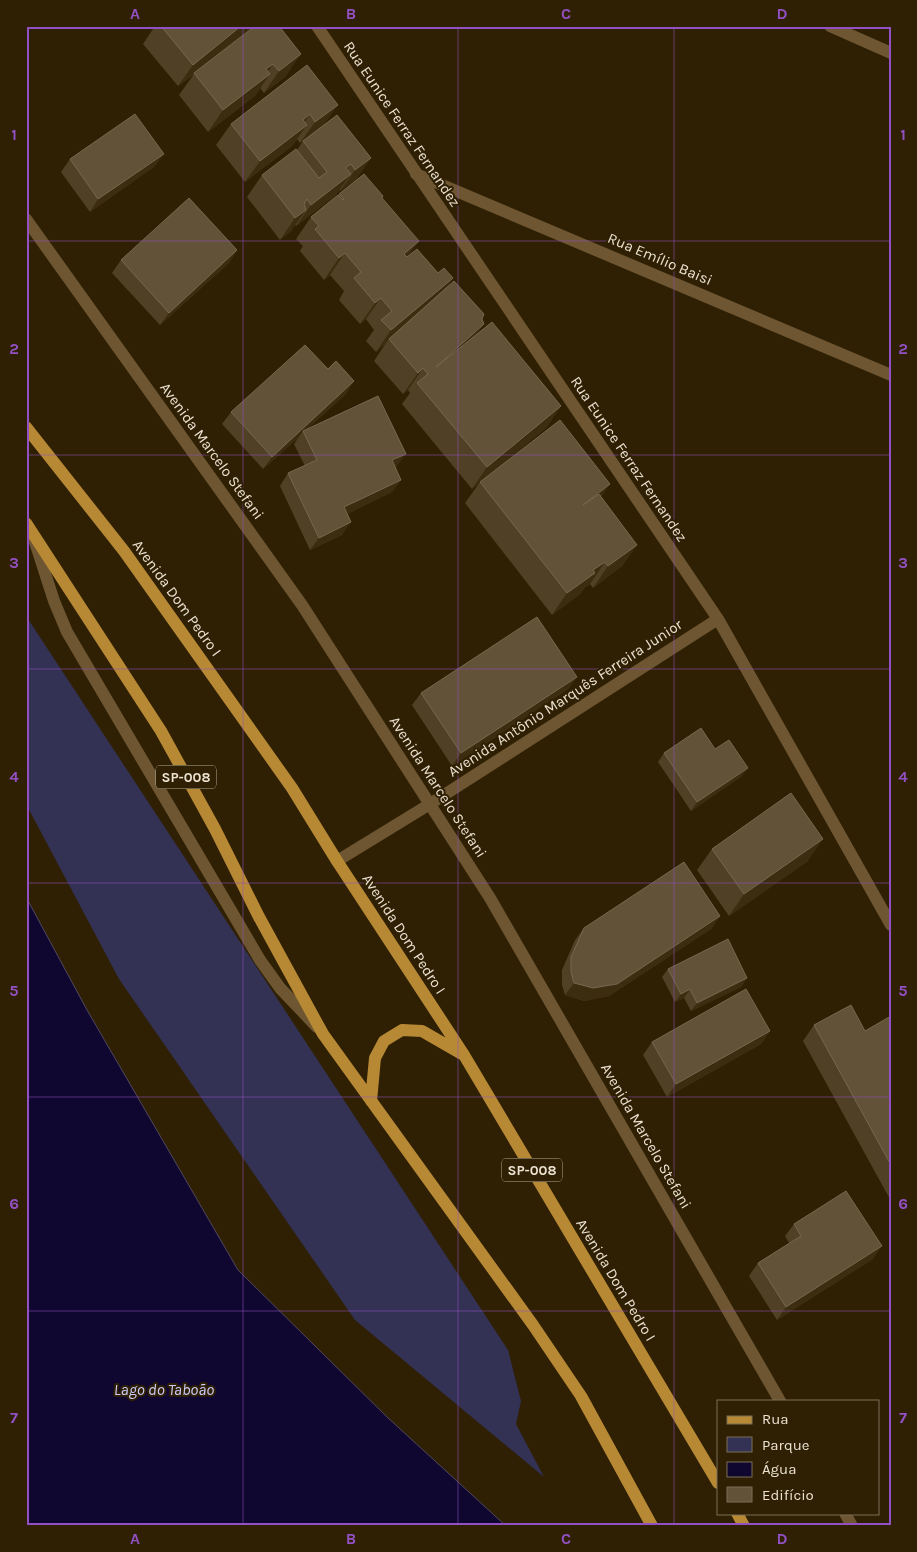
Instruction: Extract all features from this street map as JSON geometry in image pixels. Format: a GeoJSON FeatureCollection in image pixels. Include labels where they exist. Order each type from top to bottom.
{"type":"FeatureCollection","features":[{"type":"Feature","properties":{"kind":"main road","name":"Avenida Dom Pedro I"},"geometry":{"type":"LineString","coordinates":[[26,427],[130,560],[288,781],[337,861],[464,1055],[717,1481]]}},
{"type":"Feature","properties":{"kind":"main road","name":"SP-008"},"geometry":{"type":"LineString","coordinates":[[29,526],[161,731],[323,1034],[533,1324],[581,1396],[652,1526]]}},
{"type":"Feature","properties":{"kind":"main road"},"geometry":{"type":"LineString","coordinates":[[371,1101],[375,1058],[384,1041],[402,1030],[422,1031],[464,1055]]}},
{"type":"Feature","properties":{"kind":"main road"},"geometry":{"type":"LineString","coordinates":[[738,1514],[744,1526]]}},
{"type":"Feature","properties":{"kind":"street","name":"Rua Eunice Ferraz Fernandez"},"geometry":{"type":"LineString","coordinates":[[317,26],[718,619],[891,925]]}},
{"type":"Feature","properties":{"kind":"street"},"geometry":{"type":"LineString","coordinates":[[830,26],[891,52]]}},
{"type":"Feature","properties":{"kind":"street","name":"Rua Emílio Baisi"},"geometry":{"type":"LineString","coordinates":[[416,174],[891,375]]}},
{"type":"Feature","properties":{"kind":"street","name":"Avenida Marcelo Stefani"},"geometry":{"type":"LineString","coordinates":[[26,219],[302,605],[490,898],[779,1400]]}},
{"type":"Feature","properties":{"kind":"street"},"geometry":{"type":"LineString","coordinates":[[29,526],[54,601],[67,632],[260,960],[280,988],[323,1034]]}},
{"type":"Feature","properties":{"kind":"street","name":"Avenida Antônio Marquês Ferreira Junior"},"geometry":{"type":"LineString","coordinates":[[337,861],[430,804],[718,619]]}},
{"type":"Feature","properties":{"kind":"street"},"geometry":{"type":"LineString","coordinates":[[846,1514],[852,1526]]}},
{"type":"Feature","properties":{"kind":"green space"},"geometry":{"type":"Polygon","coordinates":[[[26,616],[508,1350],[521,1401],[516,1424],[544,1477],[355,1320],[119,979],[26,804],[26,616]]]}},
{"type":"Feature","properties":{"kind":"water","name":"Lago do Taboão"},"geometry":{"type":"Polygon","coordinates":[[[26,897],[87,1010],[238,1270],[387,1417],[506,1526],[26,1526],[26,897]]]}},
{"type":"Feature","properties":{"kind":"building"},"geometry":{"type":"Polygon","coordinates":[[[161,26],[241,26],[193,65],[161,26]]]}},
{"type":"Feature","properties":{"kind":"building"},"geometry":{"type":"Polygon","coordinates":[[[255,26],[279,26],[301,54],[279,71],[273,64],[266,69],[270,74],[223,110],[194,73],[255,26]]]}},
{"type":"Feature","properties":{"kind":"building"},"geometry":{"type":"Polygon","coordinates":[[[307,65],[338,105],[315,122],[310,114],[303,120],[307,125],[260,161],[231,124],[307,65]]]}},
{"type":"Feature","properties":{"kind":"building"},"geometry":{"type":"Polygon","coordinates":[[[135,114],[164,154],[98,199],[70,159],[135,114]]]}},
{"type":"Feature","properties":{"kind":"building"},"geometry":{"type":"Polygon","coordinates":[[[337,115],[371,158],[355,170],[351,164],[346,168],[351,174],[311,205],[307,199],[304,204],[306,210],[295,218],[262,175],[296,149],[319,178],[327,172],[303,141],[337,115]]]}},
{"type":"Feature","properties":{"kind":"building"},"geometry":{"type":"Polygon","coordinates":[[[364,174],[419,241],[404,254],[407,257],[417,249],[438,273],[444,268],[453,278],[391,330],[381,320],[392,311],[381,298],[375,303],[354,278],[361,272],[345,253],[339,258],[315,229],[319,226],[311,217],[338,195],[343,200],[339,194],[364,174]]]}},
{"type":"Feature","properties":{"kind":"building"},"geometry":{"type":"Polygon","coordinates":[[[189,198],[237,250],[169,313],[121,260],[189,198]]]}},
{"type":"Feature","properties":{"kind":"building"},"geometry":{"type":"Polygon","coordinates":[[[454,281],[484,314],[482,319],[484,324],[436,367],[492,322],[561,406],[487,467],[417,383],[428,374],[423,368],[418,373],[389,339],[454,281]]]}},
{"type":"Feature","properties":{"kind":"building"},"geometry":{"type":"Polygon","coordinates":[[[305,345],[328,369],[336,361],[354,381],[272,457],[231,412],[305,345]]]}},
{"type":"Feature","properties":{"kind":"building"},"geometry":{"type":"Polygon","coordinates":[[[378,396],[406,454],[392,460],[401,480],[344,507],[351,522],[319,538],[288,473],[317,460],[303,431],[378,396]]]}},
{"type":"Feature","properties":{"kind":"building"},"geometry":{"type":"Polygon","coordinates":[[[560,420],[610,484],[583,505],[599,494],[637,545],[608,566],[605,562],[593,570],[595,573],[567,593],[480,482],[560,420]]]}},
{"type":"Feature","properties":{"kind":"building"},"geometry":{"type":"Polygon","coordinates":[[[537,617],[577,677],[461,753],[421,693],[537,617]]]}},
{"type":"Feature","properties":{"kind":"building"},"geometry":{"type":"Polygon","coordinates":[[[701,728],[715,749],[729,740],[748,768],[697,802],[664,753],[701,728]]]}},
{"type":"Feature","properties":{"kind":"building"},"geometry":{"type":"Polygon","coordinates":[[[791,793],[823,839],[744,894],[712,849],[791,793]]]}},
{"type":"Feature","properties":{"kind":"building"},"geometry":{"type":"Polygon","coordinates":[[[684,862],[720,916],[617,984],[593,988],[574,983],[571,972],[571,957],[584,928],[684,862]]]}},
{"type":"Feature","properties":{"kind":"building"},"geometry":{"type":"Polygon","coordinates":[[[728,939],[747,978],[697,1003],[690,989],[681,994],[668,969],[728,939]]]}},
{"type":"Feature","properties":{"kind":"building"},"geometry":{"type":"Polygon","coordinates":[[[746,989],[770,1031],[676,1084],[652,1042],[746,989]]]}},
{"type":"Feature","properties":{"kind":"building"},"geometry":{"type":"Polygon","coordinates":[[[851,1005],[865,1031],[891,1016],[891,1165],[814,1025],[851,1005]]]}},
{"type":"Feature","properties":{"kind":"building"},"geometry":{"type":"Polygon","coordinates":[[[846,1191],[882,1246],[786,1307],[758,1263],[801,1236],[794,1224],[846,1191]]]}}]}
